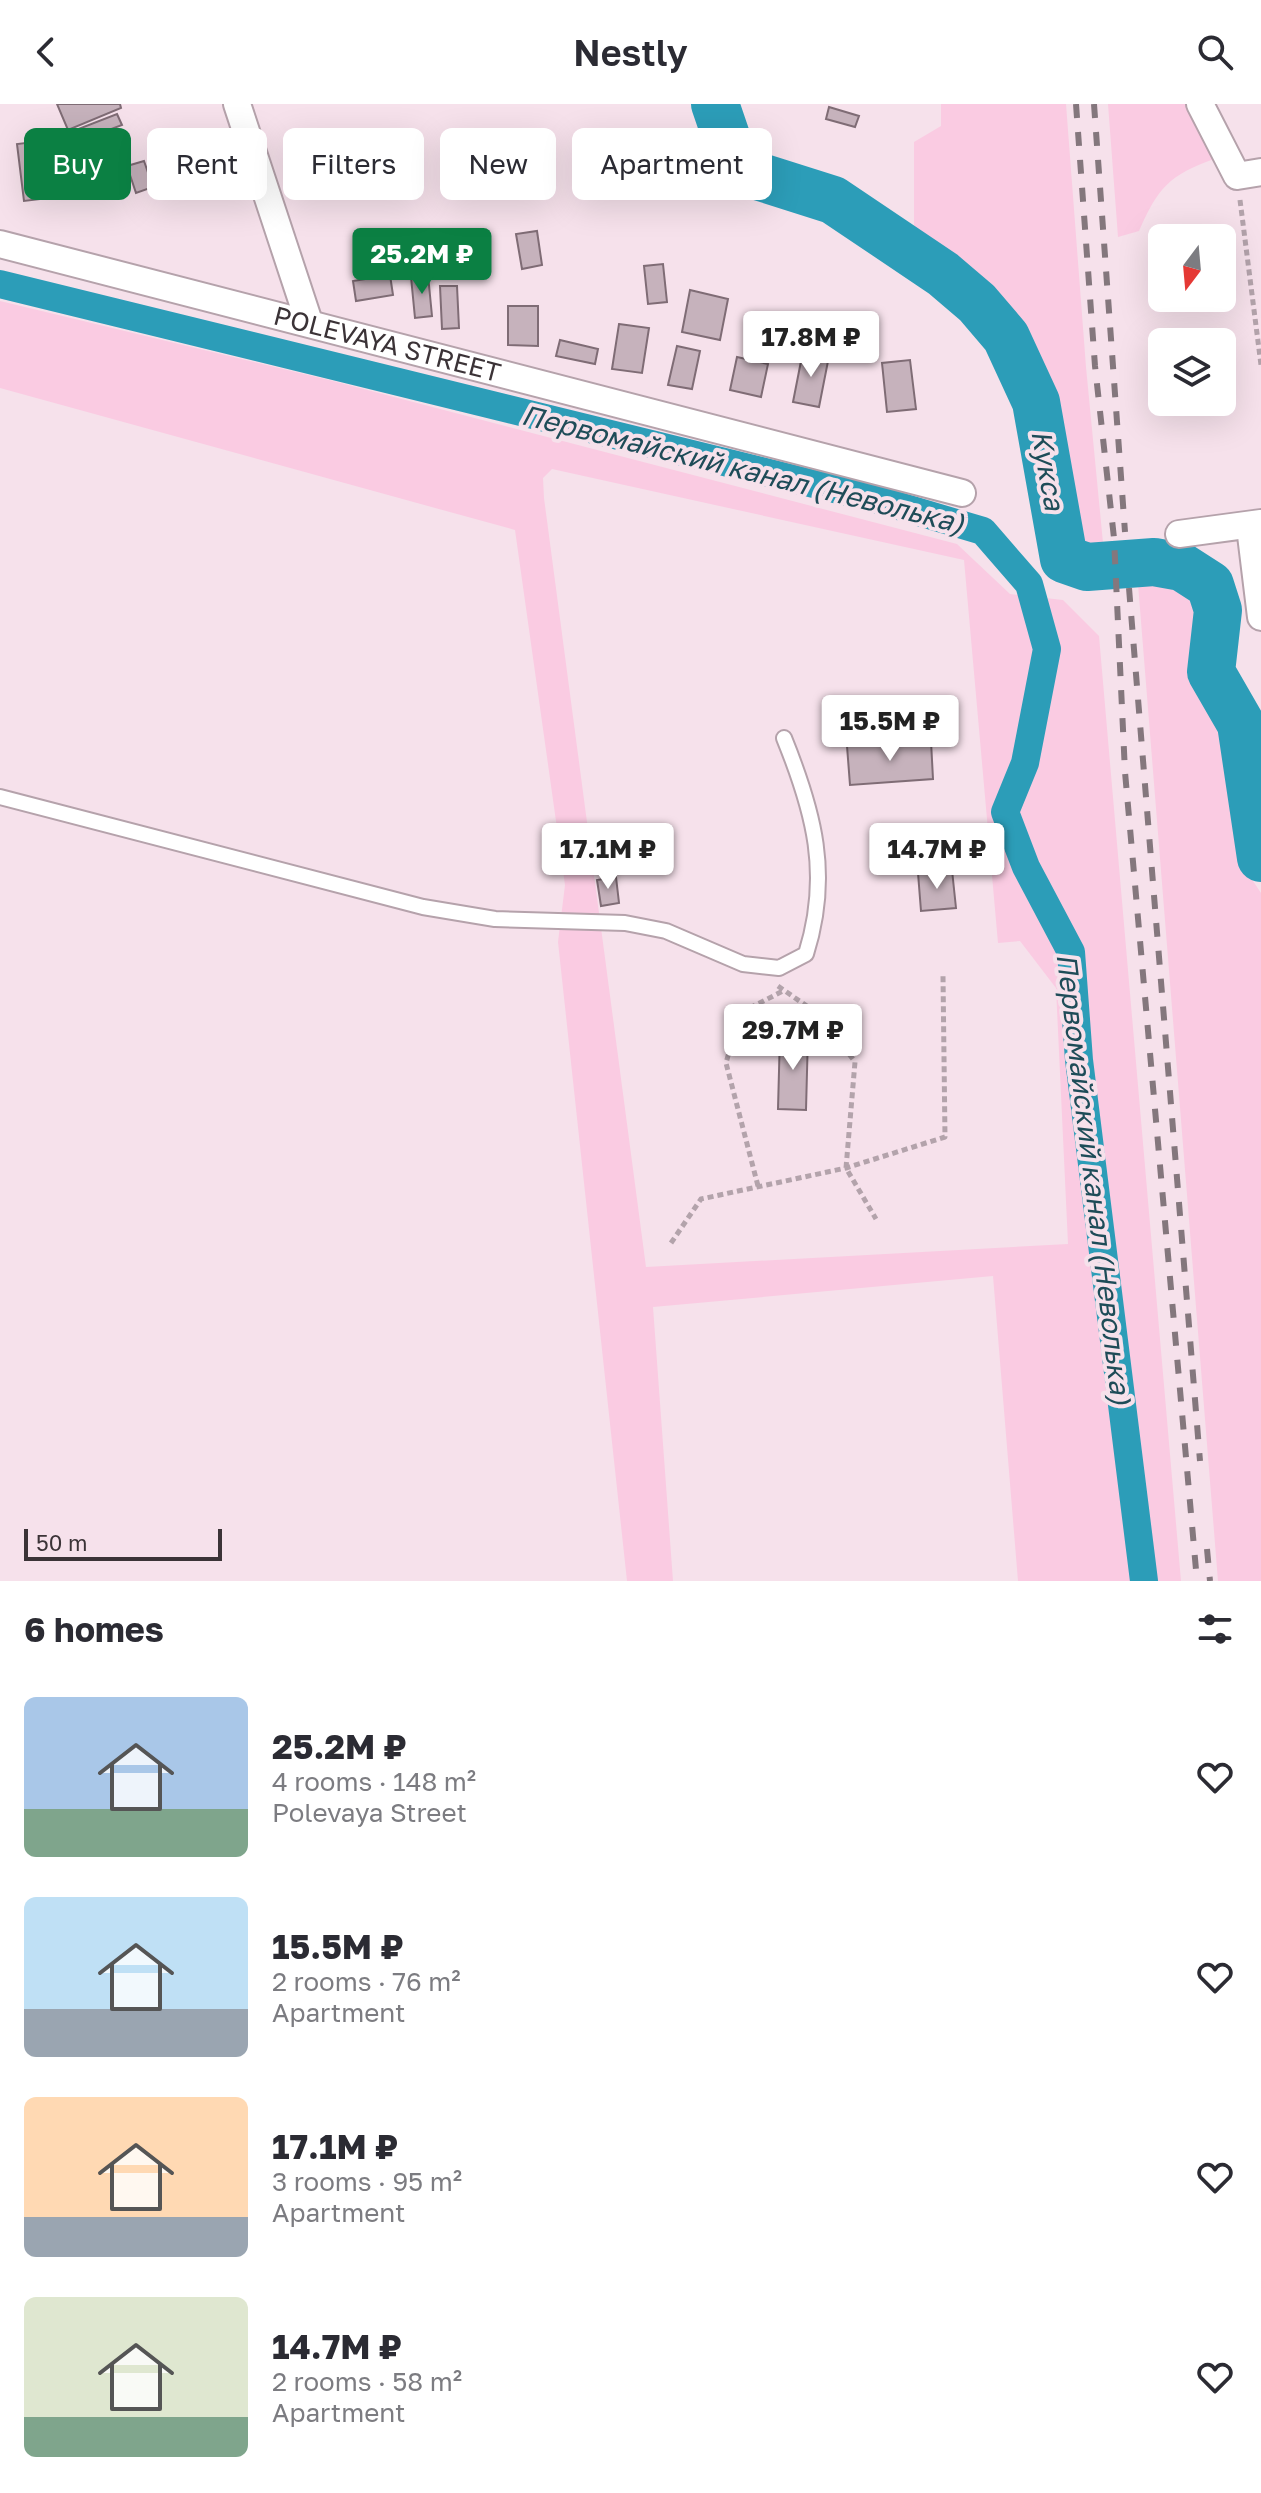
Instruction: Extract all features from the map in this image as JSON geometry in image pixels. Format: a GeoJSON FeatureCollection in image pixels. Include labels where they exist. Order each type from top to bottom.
{"type":"FeatureCollection","features":[{"type":"Feature","properties":{"kind":"street"},"geometry":{"type":"LineString","coordinates":[[237,104],[309,322]]}},
{"type":"Feature","properties":{"kind":"street"},"geometry":{"type":"LineString","coordinates":[[1200,104],[1249,174]]}},
{"type":"Feature","properties":{"kind":"street","name":"POLEVAYA STREET"},"geometry":{"type":"LineString","coordinates":[[0,244],[962,493]]}},
{"type":"Feature","properties":{"kind":"street"},"geometry":{"type":"LineString","coordinates":[[1179,534],[1256,525],[1261,617]]}},
{"type":"Feature","properties":{"kind":"lane"},"geometry":{"type":"LineString","coordinates":[[0,797],[423,907],[495,919],[625,923],[666,931],[743,964],[779,968],[806,954],[817,920],[820,864],[805,791],[784,738]]}},
{"type":"Feature","properties":{"kind":"path"},"geometry":{"type":"LineString","coordinates":[[1249,174],[1261,365]]}},
{"type":"Feature","properties":{"kind":"path"},"geometry":{"type":"LineString","coordinates":[[743,964],[821,1016],[855,1062],[846,1168],[876,1219]]}},
{"type":"Feature","properties":{"kind":"path"},"geometry":{"type":"LineString","coordinates":[[671,1243],[701,1199],[846,1168],[945,1137],[943,976]]}},
{"type":"Feature","properties":{"kind":"path"},"geometry":{"type":"LineString","coordinates":[[758,1186],[726,1063],[740,1013],[784,991]]}},
{"type":"Feature","properties":{"kind":"shaded area"},"geometry":{"type":"Polygon","coordinates":[[[941,104],[1066,104],[1104,553],[1087,553],[1068,543],[1035,359],[1015,329],[982,295],[914,239],[914,142],[941,126],[941,104]]]}},
{"type":"Feature","properties":{"kind":"shaded area"},"geometry":{"type":"Polygon","coordinates":[[[1108,104],[1189,104],[1214,159],[1176,177],[1152,204],[1139,231],[1118,237],[1108,104]]]}},
{"type":"Feature","properties":{"kind":"shaded area"},"geometry":{"type":"Polygon","coordinates":[[[0,301],[329,380],[957,544],[1010,594],[1063,600],[1099,636],[1181,1581],[1018,1581],[993,1276],[653,1307],[673,1581],[627,1581],[558,942],[565,885],[515,530],[0,388],[0,301]],[[552,469],[543,478],[646,1267],[1068,1244],[1056,988],[1020,941],[998,943],[964,560],[552,469]]]}},
{"type":"Feature","properties":{"kind":"shaded area"},"geometry":{"type":"Polygon","coordinates":[[[1138,584],[1176,589],[1209,608],[1203,670],[1231,734],[1251,878],[1261,893],[1261,1581],[1218,1581],[1138,584]]]}},
{"type":"Feature","properties":{"kind":"building"},"geometry":{"type":"Polygon","coordinates":[[[57,104],[120,104],[121,108],[67,128],[57,104]]]}},
{"type":"Feature","properties":{"kind":"building"},"geometry":{"type":"Polygon","coordinates":[[[829,107],[859,116],[855,127],[826,119],[829,107]]]}},
{"type":"Feature","properties":{"kind":"building"},"geometry":{"type":"Polygon","coordinates":[[[117,114],[122,125],[114,128],[81,128],[117,114]]]}},
{"type":"Feature","properties":{"kind":"building"},"geometry":{"type":"Polygon","coordinates":[[[24,143],[24,200],[32,200],[24,201],[17,144],[24,143]]]}},
{"type":"Feature","properties":{"kind":"building"},"geometry":{"type":"Polygon","coordinates":[[[144,161],[147,189],[136,193],[131,165],[144,161]]]}},
{"type":"Feature","properties":{"kind":"building"},"geometry":{"type":"Polygon","coordinates":[[[537,231],[542,265],[522,269],[516,234],[537,231]]]}},
{"type":"Feature","properties":{"kind":"building"},"geometry":{"type":"Polygon","coordinates":[[[663,264],[667,302],[648,304],[644,266],[663,264]]]}},
{"type":"Feature","properties":{"kind":"building"},"geometry":{"type":"Polygon","coordinates":[[[390,275],[393,295],[356,301],[353,281],[390,275]]]}},
{"type":"Feature","properties":{"kind":"building"},"geometry":{"type":"Polygon","coordinates":[[[428,275],[432,316],[415,318],[411,277],[428,275]]]}},
{"type":"Feature","properties":{"kind":"building"},"geometry":{"type":"Polygon","coordinates":[[[440,286],[457,286],[459,328],[442,329],[440,286]]]}},
{"type":"Feature","properties":{"kind":"building"},"geometry":{"type":"Polygon","coordinates":[[[690,290],[728,299],[720,340],[682,332],[690,290]]]}},
{"type":"Feature","properties":{"kind":"building"},"geometry":{"type":"Polygon","coordinates":[[[508,306],[538,306],[538,346],[508,345],[508,306]]]}},
{"type":"Feature","properties":{"kind":"building"},"geometry":{"type":"Polygon","coordinates":[[[619,324],[649,328],[642,373],[612,369],[619,324]]]}},
{"type":"Feature","properties":{"kind":"building"},"geometry":{"type":"Polygon","coordinates":[[[560,340],[598,349],[595,364],[556,356],[560,340]]]}},
{"type":"Feature","properties":{"kind":"building"},"geometry":{"type":"Polygon","coordinates":[[[677,346],[700,351],[692,389],[668,385],[677,346]]]}},
{"type":"Feature","properties":{"kind":"building"},"geometry":{"type":"Polygon","coordinates":[[[803,351],[829,356],[819,407],[793,402],[803,351]]]}},
{"type":"Feature","properties":{"kind":"building"},"geometry":{"type":"Polygon","coordinates":[[[737,357],[768,364],[761,397],[730,390],[737,357]]]}},
{"type":"Feature","properties":{"kind":"building"},"geometry":{"type":"Polygon","coordinates":[[[910,360],[916,409],[887,412],[882,363],[910,360]]]}},
{"type":"Feature","properties":{"kind":"building"},"geometry":{"type":"Polygon","coordinates":[[[931,741],[933,779],[850,785],[847,746],[931,741]]]}},
{"type":"Feature","properties":{"kind":"building"},"geometry":{"type":"Polygon","coordinates":[[[952,870],[956,908],[921,911],[918,873],[952,870]]]}},
{"type":"Feature","properties":{"kind":"building"},"geometry":{"type":"Polygon","coordinates":[[[616,877],[619,903],[601,906],[597,880],[616,877]]]}},
{"type":"Feature","properties":{"kind":"building"},"geometry":{"type":"Polygon","coordinates":[[[780,1034],[808,1034],[806,1110],[778,1109],[780,1034]]]}},
{"type":"Feature","properties":{"kind":"waterway","name":"Кукса"},"geometry":{"type":"LineString","coordinates":[[715,104],[729,145],[751,174],[833,200],[943,274],[977,303],[1006,337],[1036,402],[1064,559],[1087,567],[1154,562],[1182,567],[1210,585],[1218,610],[1211,672],[1241,724],[1261,858]]}},
{"type":"Feature","properties":{"kind":"waterway","name":"Первомайский канал (Неволька)"},"geometry":{"type":"LineString","coordinates":[[0,284],[875,499],[983,531],[1029,584],[1047,649],[1025,763],[1005,812],[1026,867],[1071,952],[1079,1060],[1144,1581]]}},
{"type":"Feature","properties":{"kind":"railway"},"geometry":{"type":"LineString","coordinates":[[1076,104],[1095,366],[1114,538],[1125,772],[1197,1581]]}},
{"type":"Feature","properties":{"kind":"railway"},"geometry":{"type":"LineString","coordinates":[[1094,104],[1125,532]]}},
{"type":"Feature","properties":{"kind":"railway"},"geometry":{"type":"LineString","coordinates":[[1129,588],[1200,1461]]}},
{"type":"Feature","properties":{"kind":"railway"},"geometry":{"type":"LineString","coordinates":[[1207,1549],[1210,1581]]}}]}
